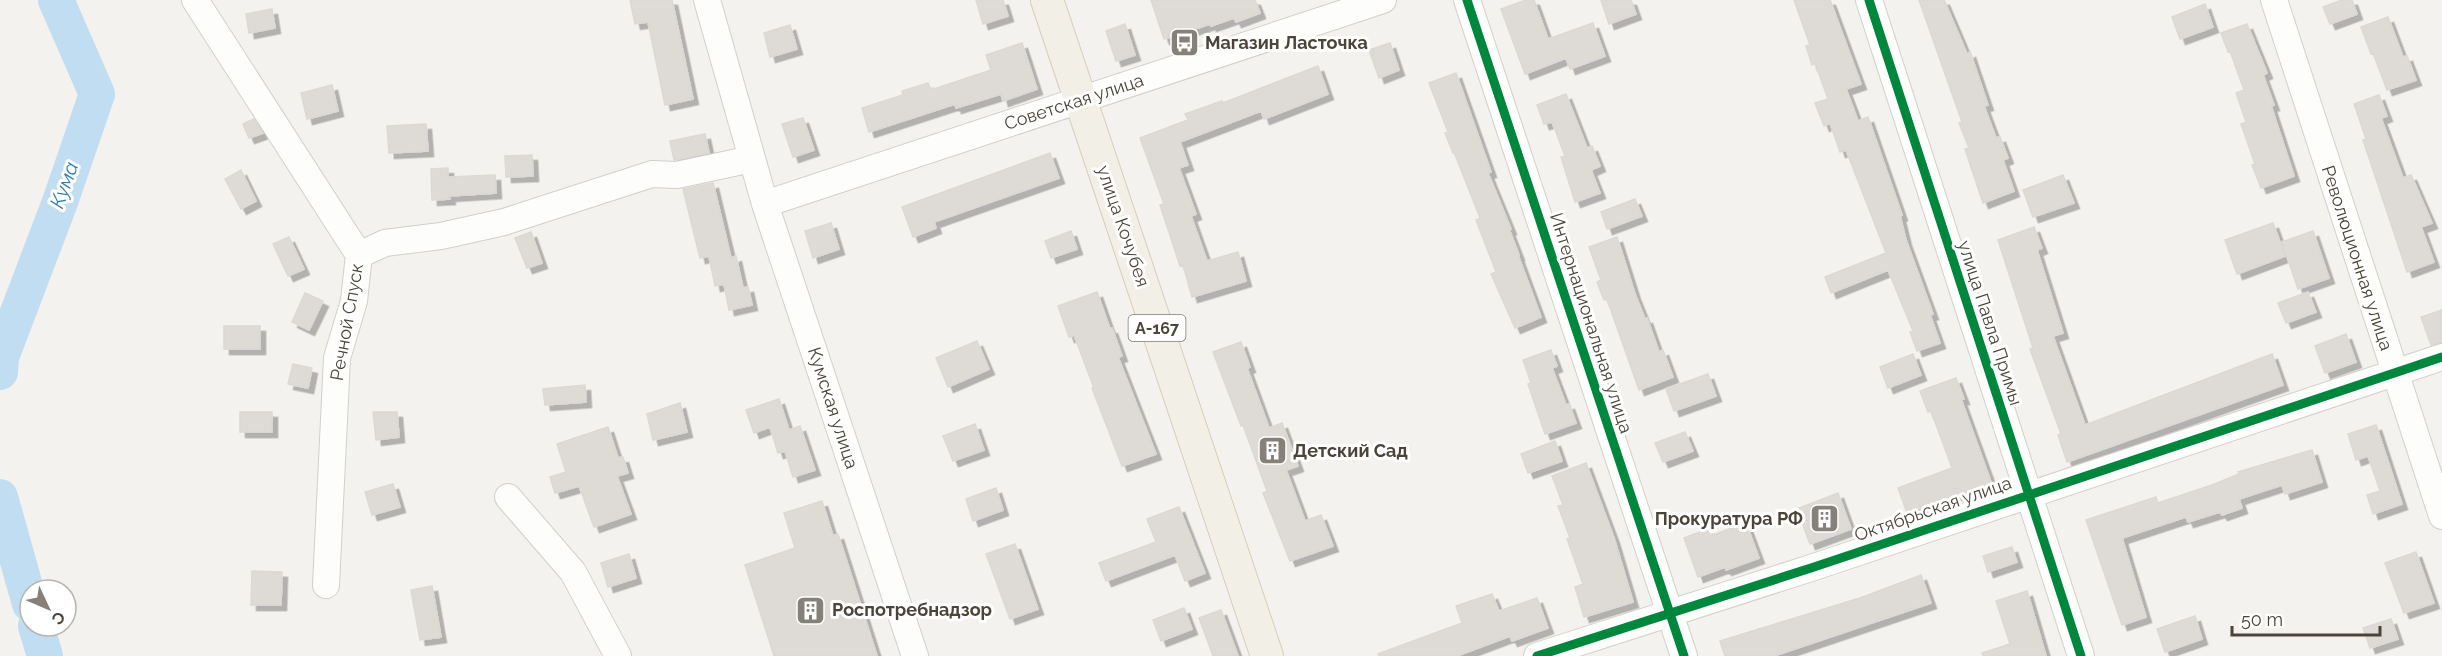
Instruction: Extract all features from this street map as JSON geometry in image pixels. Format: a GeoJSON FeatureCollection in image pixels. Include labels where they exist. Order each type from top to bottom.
{"type":"FeatureCollection","features":[{"type":"Feature","properties":{"kind":"main road","name":"улица Кочубея"},"geometry":{"type":"LineString","coordinates":[[1047,0],[1267,656]]}},
{"type":"Feature","properties":{"kind":"street","name":"Речной Спуск"},"geometry":{"type":"LineString","coordinates":[[195,0],[359,255],[354,302],[337,358],[326,585]]}},
{"type":"Feature","properties":{"kind":"street","name":"Кумская улица"},"geometry":{"type":"LineString","coordinates":[[707,0],[765,204],[915,656]]}},
{"type":"Feature","properties":{"kind":"street","name":"Советская улица"},"geometry":{"type":"LineString","coordinates":[[765,204],[1383,0]]}},
{"type":"Feature","properties":{"kind":"street","name":"Интернациональная улица"},"geometry":{"type":"LineString","coordinates":[[1467,0],[1684,656]]}},
{"type":"Feature","properties":{"kind":"street","name":"улица Павла Примы"},"geometry":{"type":"LineString","coordinates":[[1869,0],[2082,656]]}},
{"type":"Feature","properties":{"kind":"street","name":"Революционная улица"},"geometry":{"type":"LineString","coordinates":[[2274,0],[2442,516]]}},
{"type":"Feature","properties":{"kind":"street"},"geometry":{"type":"LineString","coordinates":[[359,255],[385,243],[441,236],[504,222],[652,174],[677,175],[752,159]]}},
{"type":"Feature","properties":{"kind":"street","name":"Октябрьская улица"},"geometry":{"type":"LineString","coordinates":[[1536,656],[2442,357]]}},
{"type":"Feature","properties":{"kind":"street"},"geometry":{"type":"LineString","coordinates":[[508,497],[573,572],[618,656]]}},
{"type":"Feature","properties":{"kind":"building"},"geometry":{"type":"Polygon","coordinates":[[[630,0],[672,0],[693,99],[665,105],[648,22],[635,24],[630,0]]]}},
{"type":"Feature","properties":{"kind":"building"},"geometry":{"type":"Polygon","coordinates":[[[976,0],[1003,0],[1008,16],[983,24],[976,0]]]}},
{"type":"Feature","properties":{"kind":"building"},"geometry":{"type":"Polygon","coordinates":[[[1151,0],[1255,0],[1260,13],[1236,22],[1234,18],[1211,26],[1210,24],[1164,39],[1151,0]]]}},
{"type":"Feature","properties":{"kind":"building"},"geometry":{"type":"Polygon","coordinates":[[[1526,0],[1534,0],[1548,39],[1593,23],[1605,56],[1570,69],[1566,58],[1525,74],[1501,9],[1526,0]]]}},
{"type":"Feature","properties":{"kind":"building"},"geometry":{"type":"Polygon","coordinates":[[[1601,0],[1631,0],[1636,14],[1609,24],[1601,0]]]}},
{"type":"Feature","properties":{"kind":"building"},"geometry":{"type":"Polygon","coordinates":[[[1794,0],[1830,0],[1861,84],[1846,89],[1858,121],[1868,117],[1902,215],[1900,216],[1906,240],[1933,314],[1930,315],[1940,343],[1917,351],[1910,332],[1913,331],[1888,270],[1831,293],[1825,277],[1886,253],[1846,150],[1840,152],[1830,123],[1824,126],[1815,103],[1828,99],[1815,63],[1812,65],[1806,46],[1810,45],[1794,0]]]}},
{"type":"Feature","properties":{"kind":"building"},"geometry":{"type":"Polygon","coordinates":[[[1919,0],[1944,0],[1967,54],[1970,52],[1988,105],[1984,106],[1996,138],[2000,137],[2008,158],[2003,160],[2014,191],[1983,203],[1965,149],[1969,148],[1959,123],[1962,122],[1919,0]]]}},
{"type":"Feature","properties":{"kind":"building"},"geometry":{"type":"Polygon","coordinates":[[[2342,0],[2352,0],[2357,14],[2330,24],[2323,7],[2342,0]]]}},
{"type":"Feature","properties":{"kind":"building"},"geometry":{"type":"Polygon","coordinates":[[[2205,4],[2213,27],[2180,39],[2172,17],[2205,4]]]}},
{"type":"Feature","properties":{"kind":"building"},"geometry":{"type":"Polygon","coordinates":[[[272,9],[275,28],[249,33],[246,14],[272,9]]]}},
{"type":"Feature","properties":{"kind":"building"},"geometry":{"type":"Polygon","coordinates":[[[2388,17],[2403,57],[2407,56],[2416,80],[2387,90],[2361,27],[2388,17]]]}},
{"type":"Feature","properties":{"kind":"building"},"geometry":{"type":"Polygon","coordinates":[[[1125,24],[1135,55],[1116,61],[1106,31],[1125,24]]]}},
{"type":"Feature","properties":{"kind":"building"},"geometry":{"type":"Polygon","coordinates":[[[2247,24],[2267,73],[2263,75],[2274,105],[2271,106],[2294,176],[2261,188],[2241,124],[2246,122],[2236,93],[2244,90],[2221,33],[2247,24]]]}},
{"type":"Feature","properties":{"kind":"building"},"geometry":{"type":"Polygon","coordinates":[[[790,25],[797,49],[770,57],[764,33],[790,25]]]}},
{"type":"Feature","properties":{"kind":"building"},"geometry":{"type":"Polygon","coordinates":[[[1022,43],[1037,89],[1003,101],[1001,94],[956,108],[955,104],[869,132],[862,108],[903,95],[902,91],[928,83],[931,90],[991,70],[986,55],[1022,43]]]}},
{"type":"Feature","properties":{"kind":"building"},"geometry":{"type":"Polygon","coordinates":[[[1390,43],[1399,70],[1379,78],[1369,50],[1390,43]]]}},
{"type":"Feature","properties":{"kind":"building"},"geometry":{"type":"Polygon","coordinates":[[[1318,66],[1328,94],[1264,119],[1261,111],[1180,142],[1188,165],[1179,168],[1196,214],[1191,216],[1207,261],[1238,252],[1246,281],[1192,297],[1183,265],[1180,266],[1160,205],[1164,204],[1140,138],[1188,120],[1185,114],[1222,101],[1223,103],[1318,66]]]}},
{"type":"Feature","properties":{"kind":"building"},"geometry":{"type":"Polygon","coordinates":[[[1456,73],[1491,172],[1488,173],[1511,229],[1509,229],[1541,317],[1515,328],[1491,274],[1496,272],[1476,220],[1480,218],[1445,133],[1448,132],[1429,83],[1456,73]]]}},
{"type":"Feature","properties":{"kind":"building"},"geometry":{"type":"Polygon","coordinates":[[[332,85],[338,111],[307,119],[301,93],[332,85]]]}},
{"type":"Feature","properties":{"kind":"building"},"geometry":{"type":"Polygon","coordinates":[[[1566,94],[1587,148],[1592,146],[1600,166],[1591,170],[1600,193],[1575,202],[1561,157],[1565,156],[1552,122],[1544,124],[1537,105],[1566,94]]]}},
{"type":"Feature","properties":{"kind":"building"},"geometry":{"type":"Polygon","coordinates":[[[2379,95],[2387,116],[2381,118],[2403,178],[2411,175],[2432,223],[2421,227],[2434,262],[2407,272],[2363,140],[2366,139],[2354,104],[2379,95]]]}},
{"type":"Feature","properties":{"kind":"building"},"geometry":{"type":"Polygon","coordinates":[[[803,118],[814,150],[793,157],[782,124],[803,118]]]}},
{"type":"Feature","properties":{"kind":"building"},"geometry":{"type":"Polygon","coordinates":[[[254,119],[263,133],[249,138],[243,124],[254,119]]]}},
{"type":"Feature","properties":{"kind":"building"},"geometry":{"type":"Polygon","coordinates":[[[426,124],[428,151],[389,153],[387,126],[426,124]]]}},
{"type":"Feature","properties":{"kind":"building"},"geometry":{"type":"Polygon","coordinates":[[[705,134],[709,153],[674,160],[670,141],[705,134]]]}},
{"type":"Feature","properties":{"kind":"building"},"geometry":{"type":"Polygon","coordinates":[[[1050,153],[1059,178],[934,222],[936,228],[913,237],[902,207],[1050,153]]]}},
{"type":"Feature","properties":{"kind":"building"},"geometry":{"type":"Polygon","coordinates":[[[532,155],[533,176],[506,177],[505,156],[532,155]]]}},
{"type":"Feature","properties":{"kind":"building"},"geometry":{"type":"Polygon","coordinates":[[[448,168],[448,177],[495,175],[496,193],[449,196],[450,199],[432,200],[431,169],[448,168]]]}},
{"type":"Feature","properties":{"kind":"building"},"geometry":{"type":"Polygon","coordinates":[[[241,170],[256,201],[241,209],[225,179],[241,170]]]}},
{"type":"Feature","properties":{"kind":"building"},"geometry":{"type":"Polygon","coordinates":[[[2063,175],[2074,203],[2033,217],[2023,190],[2063,175]]]}},
{"type":"Feature","properties":{"kind":"building"},"geometry":{"type":"Polygon","coordinates":[[[713,183],[731,258],[736,256],[743,288],[748,287],[752,305],[729,310],[724,284],[715,286],[709,256],[700,258],[683,189],[713,183]]]}},
{"type":"Feature","properties":{"kind":"building"},"geometry":{"type":"Polygon","coordinates":[[[1635,199],[1642,216],[1607,229],[1601,212],[1635,199]]]}},
{"type":"Feature","properties":{"kind":"building"},"geometry":{"type":"Polygon","coordinates":[[[831,223],[839,249],[813,258],[805,231],[831,223]]]}},
{"type":"Feature","properties":{"kind":"building"},"geometry":{"type":"Polygon","coordinates":[[[2273,223],[2285,256],[2237,274],[2225,240],[2273,223]]]}},
{"type":"Feature","properties":{"kind":"building"},"geometry":{"type":"Polygon","coordinates":[[[2034,227],[2042,248],[2037,250],[2063,333],[2053,336],[2085,425],[2272,354],[2283,385],[2067,462],[2058,435],[2061,434],[2030,349],[2033,348],[1998,240],[2034,227]]]}},
{"type":"Feature","properties":{"kind":"building"},"geometry":{"type":"Polygon","coordinates":[[[1071,231],[1077,249],[1051,258],[1045,241],[1071,231]]]}},
{"type":"Feature","properties":{"kind":"building"},"geometry":{"type":"Polygon","coordinates":[[[2313,231],[2329,278],[2298,289],[2282,242],[2313,231]]]}},
{"type":"Feature","properties":{"kind":"building"},"geometry":{"type":"Polygon","coordinates":[[[531,232],[542,263],[527,268],[515,238],[531,232]]]}},
{"type":"Feature","properties":{"kind":"building"},"geometry":{"type":"Polygon","coordinates":[[[289,237],[304,269],[288,276],[273,244],[289,237]]]}},
{"type":"Feature","properties":{"kind":"building"},"geometry":{"type":"Polygon","coordinates":[[[1617,237],[1645,319],[1647,318],[1659,352],[1663,350],[1673,377],[1639,390],[1607,299],[1604,300],[1597,282],[1601,280],[1589,247],[1617,237]]]}},
{"type":"Feature","properties":{"kind":"building"},"geometry":{"type":"Polygon","coordinates":[[[1097,292],[1122,356],[1118,357],[1156,454],[1122,466],[1074,335],[1069,337],[1058,306],[1097,292]]]}},
{"type":"Feature","properties":{"kind":"building"},"geometry":{"type":"Polygon","coordinates":[[[2308,292],[2316,312],[2286,323],[2278,303],[2308,292]]]}},
{"type":"Feature","properties":{"kind":"building"},"geometry":{"type":"Polygon","coordinates":[[[305,293],[323,301],[309,330],[292,322],[305,293]]]}},
{"type":"Feature","properties":{"kind":"building"},"geometry":{"type":"Polygon","coordinates":[[[2442,310],[2442,342],[2431,345],[2421,317],[2442,310]]]}},
{"type":"Feature","properties":{"kind":"building"},"geometry":{"type":"Polygon","coordinates":[[[224,326],[260,326],[260,349],[224,349],[224,326]]]}},
{"type":"Feature","properties":{"kind":"building"},"geometry":{"type":"Polygon","coordinates":[[[2346,334],[2356,362],[2325,373],[2315,346],[2346,334]]]}},
{"type":"Feature","properties":{"kind":"building"},"geometry":{"type":"Polygon","coordinates":[[[977,341],[989,369],[948,387],[936,358],[977,341]]]}},
{"type":"Feature","properties":{"kind":"building"},"geometry":{"type":"Polygon","coordinates":[[[1241,342],[1250,367],[1247,368],[1269,428],[1282,423],[1298,466],[1286,470],[1305,521],[1321,515],[1333,546],[1290,561],[1263,493],[1267,491],[1243,425],[1241,426],[1213,352],[1241,342]]]}},
{"type":"Feature","properties":{"kind":"building"},"geometry":{"type":"Polygon","coordinates":[[[1551,350],[1557,366],[1552,368],[1566,405],[1569,404],[1576,423],[1545,434],[1528,384],[1531,383],[1523,360],[1551,350]]]}},
{"type":"Feature","properties":{"kind":"building"},"geometry":{"type":"Polygon","coordinates":[[[1913,354],[1921,375],[1888,388],[1880,367],[1913,354]]]}},
{"type":"Feature","properties":{"kind":"building"},"geometry":{"type":"Polygon","coordinates":[[[293,364],[312,368],[308,388],[288,384],[293,364]]]}},
{"type":"Feature","properties":{"kind":"building"},"geometry":{"type":"Polygon","coordinates":[[[1708,374],[1716,396],[1674,411],[1666,389],[1708,374]]]}},
{"type":"Feature","properties":{"kind":"building"},"geometry":{"type":"Polygon","coordinates":[[[1956,378],[1964,399],[1961,399],[1991,482],[1907,513],[1898,488],[1952,468],[1931,411],[1928,412],[1920,391],[1956,378]]]}},
{"type":"Feature","properties":{"kind":"building"},"geometry":{"type":"Polygon","coordinates":[[[585,385],[586,402],[545,405],[543,389],[585,385]]]}},
{"type":"Feature","properties":{"kind":"building"},"geometry":{"type":"Polygon","coordinates":[[[779,399],[789,430],[800,426],[815,470],[793,477],[785,451],[778,453],[770,427],[754,433],[746,410],[779,399]]]}},
{"type":"Feature","properties":{"kind":"building"},"geometry":{"type":"Polygon","coordinates":[[[680,403],[687,432],[653,440],[647,414],[680,403]]]}},
{"type":"Feature","properties":{"kind":"building"},"geometry":{"type":"Polygon","coordinates":[[[240,412],[272,412],[272,432],[240,432],[240,412]]]}},
{"type":"Feature","properties":{"kind":"building"},"geometry":{"type":"Polygon","coordinates":[[[373,412],[397,412],[399,437],[376,440],[373,412]]]}},
{"type":"Feature","properties":{"kind":"building"},"geometry":{"type":"Polygon","coordinates":[[[975,424],[984,450],[953,461],[943,436],[975,424]]]}},
{"type":"Feature","properties":{"kind":"building"},"geometry":{"type":"Polygon","coordinates":[[[2376,425],[2402,504],[2373,514],[2367,495],[2380,491],[2368,456],[2356,460],[2348,434],[2376,425]]]}},
{"type":"Feature","properties":{"kind":"building"},"geometry":{"type":"Polygon","coordinates":[[[608,427],[618,458],[623,457],[628,473],[617,476],[631,514],[594,527],[579,486],[555,493],[550,477],[566,472],[557,444],[608,427]]]}},
{"type":"Feature","properties":{"kind":"building"},"geometry":{"type":"Polygon","coordinates":[[[1685,432],[1693,451],[1663,462],[1655,443],[1685,432]]]}},
{"type":"Feature","properties":{"kind":"building"},"geometry":{"type":"Polygon","coordinates":[[[1555,441],[1562,461],[1528,473],[1521,454],[1555,441]]]}},
{"type":"Feature","properties":{"kind":"building"},"geometry":{"type":"Polygon","coordinates":[[[2312,450],[2322,482],[2285,494],[2282,485],[2239,499],[2242,508],[2222,515],[2220,512],[2188,522],[2186,517],[2122,538],[2146,617],[2122,625],[2086,520],[2156,497],[2158,503],[2212,485],[2239,474],[2238,472],[2312,450]]]}},
{"type":"Feature","properties":{"kind":"building"},"geometry":{"type":"Polygon","coordinates":[[[1586,463],[1614,538],[1633,602],[1584,617],[1575,587],[1583,584],[1567,539],[1570,538],[1558,506],[1563,505],[1552,476],[1586,463]]]}},
{"type":"Feature","properties":{"kind":"building"},"geometry":{"type":"Polygon","coordinates":[[[393,484],[400,507],[372,515],[365,492],[393,484]]]}},
{"type":"Feature","properties":{"kind":"building"},"geometry":{"type":"Polygon","coordinates":[[[996,488],[1003,510],[973,521],[966,499],[996,488]]]}},
{"type":"Feature","properties":{"kind":"building","name":"Прокуратура РФ"},"geometry":{"type":"Polygon","coordinates":[[[1838,493],[1851,529],[1810,544],[1797,509],[1838,493]]]}},
{"type":"Feature","properties":{"kind":"building","name":"Роспотребнадзор"},"geometry":{"type":"Polygon","coordinates":[[[822,501],[833,536],[838,534],[877,656],[774,656],[745,565],[795,548],[784,513],[822,501]]]}},
{"type":"Feature","properties":{"kind":"building"},"geometry":{"type":"Polygon","coordinates":[[[1179,507],[1205,573],[1185,581],[1175,555],[1106,581],[1099,563],[1156,542],[1147,519],[1179,507]]]}},
{"type":"Feature","properties":{"kind":"building"},"geometry":{"type":"Polygon","coordinates":[[[1746,523],[1759,558],[1698,577],[1684,538],[1707,529],[1710,536],[1746,523]]]}},
{"type":"Feature","properties":{"kind":"building"},"geometry":{"type":"Polygon","coordinates":[[[1015,544],[1038,609],[1010,619],[986,554],[1015,544]]]}},
{"type":"Feature","properties":{"kind":"building"},"geometry":{"type":"Polygon","coordinates":[[[2012,547],[2017,562],[1988,572],[1983,556],[2012,547]]]}},
{"type":"Feature","properties":{"kind":"building"},"geometry":{"type":"Polygon","coordinates":[[[2416,552],[2434,603],[2404,613],[2385,563],[2416,552]]]}},
{"type":"Feature","properties":{"kind":"building"},"geometry":{"type":"Polygon","coordinates":[[[629,554],[636,578],[608,587],[601,563],[629,554]]]}},
{"type":"Feature","properties":{"kind":"building"},"geometry":{"type":"Polygon","coordinates":[[[252,571],[282,572],[281,605],[251,605],[252,571]]]}},
{"type":"Feature","properties":{"kind":"building"},"geometry":{"type":"Polygon","coordinates":[[[1921,575],[1931,603],[1774,656],[1725,656],[1720,641],[1863,597],[1921,575]]]}},
{"type":"Feature","properties":{"kind":"building"},"geometry":{"type":"Polygon","coordinates":[[[432,586],[441,637],[420,640],[411,590],[432,586]]]}},
{"type":"Feature","properties":{"kind":"building"},"geometry":{"type":"Polygon","coordinates":[[[2027,591],[2046,656],[1983,656],[1982,653],[2010,644],[1996,601],[2027,591]]]}},
{"type":"Feature","properties":{"kind":"building"},"geometry":{"type":"Polygon","coordinates":[[[1492,594],[1499,611],[1537,598],[1548,628],[1512,641],[1510,636],[1457,656],[1379,656],[1378,654],[1462,623],[1456,606],[1492,594]]]}},
{"type":"Feature","properties":{"kind":"building"},"geometry":{"type":"Polygon","coordinates":[[[1184,608],[1192,629],[1161,641],[1153,620],[1184,608]]]}},
{"type":"Feature","properties":{"kind":"building"},"geometry":{"type":"Polygon","coordinates":[[[1221,610],[1238,656],[1213,656],[1199,618],[1221,610]]]}},
{"type":"Feature","properties":{"kind":"building"},"geometry":{"type":"Polygon","coordinates":[[[2195,616],[2202,639],[2165,652],[2157,629],[2195,616]]]}},
{"type":"Feature","properties":{"kind":"building"},"geometry":{"type":"Polygon","coordinates":[[[2391,619],[2398,639],[2370,648],[2363,628],[2391,619]]]}},
{"type":"Feature","properties":{"kind":"waterway","name":"Кума"},"geometry":{"type":"LineString","coordinates":[[0,372],[1,357],[60,202],[97,94],[56,0]]}},
{"type":"Feature","properties":{"kind":"waterway","name":"Кума"},"geometry":{"type":"LineString","coordinates":[[0,497],[23,578]]}},
{"type":"Feature","properties":{"kind":"waterway","name":"Кума"},"geometry":{"type":"LineString","coordinates":[[40,638],[45,656]]}},
{"type":"Feature","properties":{"kind":"cycle path"},"geometry":{"type":"LineString","coordinates":[[1467,0],[1684,656]]}},
{"type":"Feature","properties":{"kind":"cycle path"},"geometry":{"type":"LineString","coordinates":[[1869,0],[2081,656]]}},
{"type":"Feature","properties":{"kind":"cycle path"},"geometry":{"type":"LineString","coordinates":[[1537,656],[1814,567],[2442,357]]}},
{"type":"Feature","properties":{"kind":"place","name":"Магазин Ласточка"},"geometry":{"type":"Point","coordinates":[1184,43]}},
{"type":"Feature","properties":{"kind":"place","name":"Детский Сад"},"geometry":{"type":"Point","coordinates":[1272,451]}},
{"type":"Feature","properties":{"kind":"place","name":"Прокуратура РФ"},"geometry":{"type":"Point","coordinates":[1824,519]}},
{"type":"Feature","properties":{"kind":"place","name":"Роспотребнадзор"},"geometry":{"type":"Point","coordinates":[811,610]}}]}
